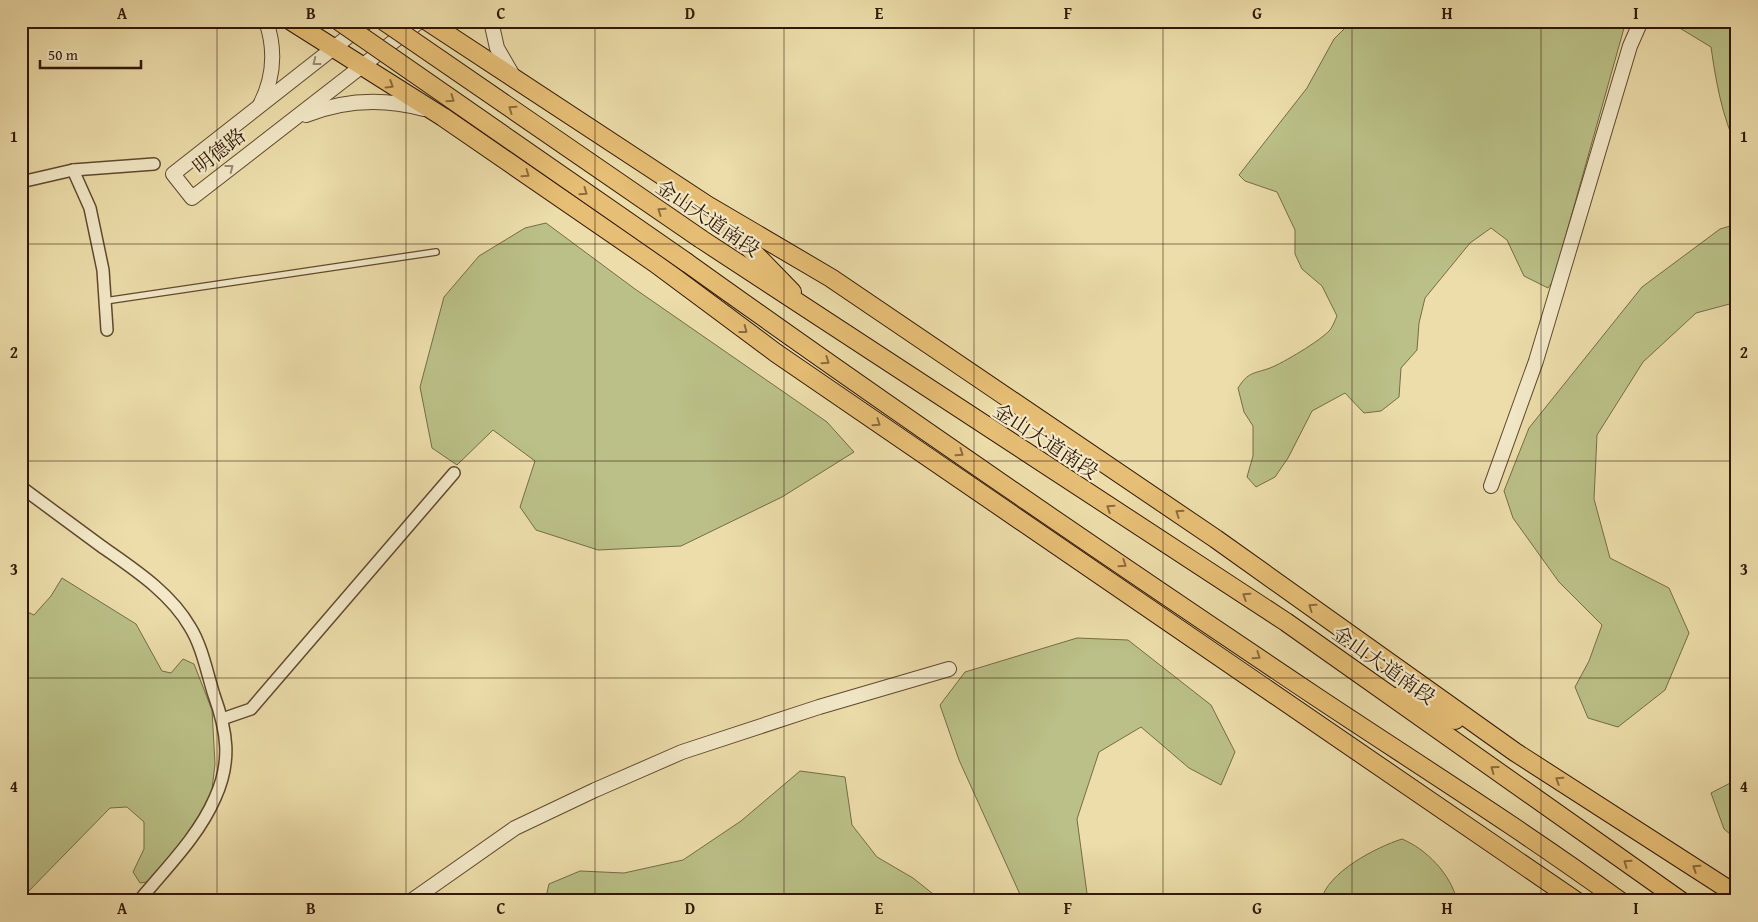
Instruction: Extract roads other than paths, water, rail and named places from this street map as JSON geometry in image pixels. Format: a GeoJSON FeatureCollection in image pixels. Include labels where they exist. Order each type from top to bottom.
{"type":"FeatureCollection","features":[{"type":"Feature","properties":{"kind":"main road"},"geometry":{"type":"LineString","coordinates":[[291,21],[443,117],[655,263],[776,353],[1576,901]]}},
{"type":"Feature","properties":{"kind":"main road"},"geometry":{"type":"LineString","coordinates":[[339,21],[686,262],[800,344],[1317,697],[1560,858],[1620,901]]}},
{"type":"Feature","properties":{"kind":"main road","name":"金山大道南段"},"geometry":{"type":"LineString","coordinates":[[384,21],[816,317],[1344,662],[1681,901]]}},
{"type":"Feature","properties":{"kind":"main road"},"geometry":{"type":"LineString","coordinates":[[427,21],[707,205],[831,278],[1159,500],[1516,752],[1737,895]]}},
{"type":"Feature","properties":{"kind":"main road"},"geometry":{"type":"LineString","coordinates":[[707,205],[816,317]]}},
{"type":"Feature","properties":{"kind":"main road"},"geometry":{"type":"LineString","coordinates":[[655,263],[800,344]]}},
{"type":"Feature","properties":{"kind":"main road"},"geometry":{"type":"LineString","coordinates":[[1344,662],[1516,752]]}},
{"type":"Feature","properties":{"kind":"main road"},"geometry":{"type":"LineString","coordinates":[[1317,697],[1450,814]]}},
{"type":"Feature","properties":{"kind":"street"},"geometry":{"type":"LineString","coordinates":[[258,107],[265,96],[272,70],[272,43],[266,21]]}},
{"type":"Feature","properties":{"kind":"street","name":"明德路"},"geometry":{"type":"LineString","coordinates":[[368,21],[173,174],[192,198],[420,21]]}},
{"type":"Feature","properties":{"kind":"street"},"geometry":{"type":"LineString","coordinates":[[491,21],[493,36],[499,54],[517,80]]}},
{"type":"Feature","properties":{"kind":"street"},"geometry":{"type":"LineString","coordinates":[[1491,486],[1536,361],[1630,46],[1641,21]]}},
{"type":"Feature","properties":{"kind":"street"},"geometry":{"type":"LineString","coordinates":[[286,125],[336,105],[372,101],[409,105],[443,117]]}},
{"type":"Feature","properties":{"kind":"street"},"geometry":{"type":"LineString","coordinates":[[21,182],[73,170],[154,164]]}},
{"type":"Feature","properties":{"kind":"street"},"geometry":{"type":"LineString","coordinates":[[73,170],[90,208],[103,270],[107,330]]}},
{"type":"Feature","properties":{"kind":"street"},"geometry":{"type":"LineString","coordinates":[[222,719],[251,709],[454,473]]}},
{"type":"Feature","properties":{"kind":"street"},"geometry":{"type":"LineString","coordinates":[[21,487],[146,578],[180,612],[191,628],[222,719],[226,734],[226,752],[223,774],[216,796],[202,824],[138,901]]}},
{"type":"Feature","properties":{"kind":"street"},"geometry":{"type":"LineString","coordinates":[[411,901],[515,828],[682,752],[819,707],[949,669]]}},
{"type":"Feature","properties":{"kind":"lane"},"geometry":{"type":"LineString","coordinates":[[105,301],[436,252]]}}]}
